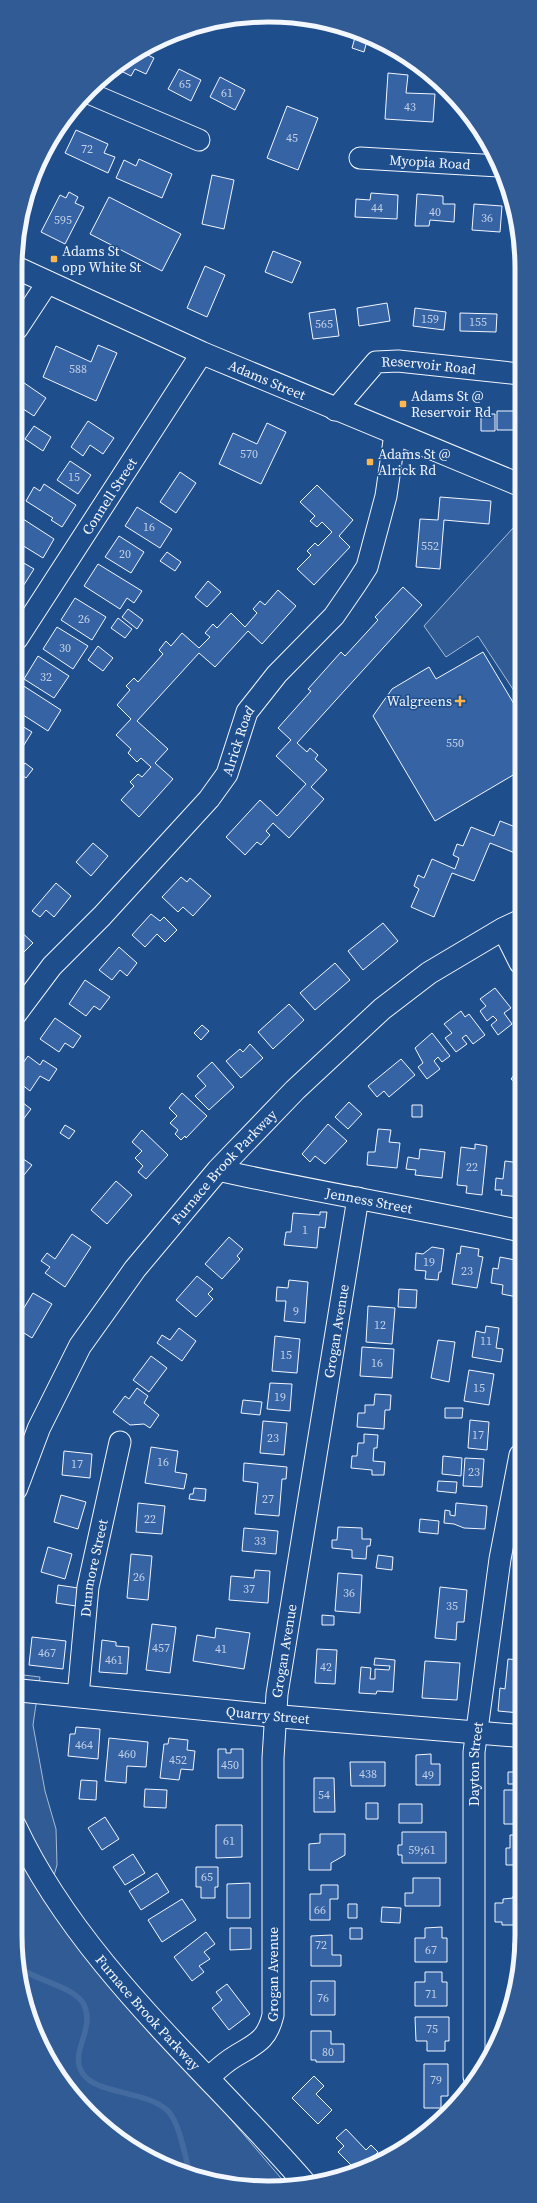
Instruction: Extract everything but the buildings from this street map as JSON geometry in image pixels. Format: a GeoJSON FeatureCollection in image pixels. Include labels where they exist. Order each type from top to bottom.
{"type":"FeatureCollection","features":[{"type":"Feature","properties":{"kind":"main road","name":"Adams Street"},"geometry":{"type":"LineString","coordinates":[[22,270],[202,353],[335,410],[515,483]]}},
{"type":"Feature","properties":{"kind":"main road","name":"Furnace Brook Parkway"},"geometry":{"type":"LineString","coordinates":[[22,1473],[39,1428],[80,1346],[135,1269],[218,1170],[295,1090],[382,1009],[429,973],[511,925]]}},
{"type":"Feature","properties":{"kind":"main road","name":"Quarry Street"},"geometry":{"type":"LineString","coordinates":[[22,1691],[275,1716],[515,1736]]}},
{"type":"Feature","properties":{"kind":"main road","name":"Furnace Brook Parkway"},"geometry":{"type":"LineString","coordinates":[[22,1839],[41,1874],[94,1948],[139,2004],[301,2179]]}},
{"type":"Feature","properties":{"kind":"street"},"geometry":{"type":"LineString","coordinates":[[93,95],[200,140]]}},
{"type":"Feature","properties":{"kind":"street","name":"Myopia Road"},"geometry":{"type":"LineString","coordinates":[[360,158],[493,166]]}},
{"type":"Feature","properties":{"kind":"street"},"geometry":{"type":"LineString","coordinates":[[22,321],[48,282]]}},
{"type":"Feature","properties":{"kind":"street","name":"Connell Street"},"geometry":{"type":"LineString","coordinates":[[22,631],[202,353]]}},
{"type":"Feature","properties":{"kind":"street","name":"Reservoir Road"},"geometry":{"type":"LineString","coordinates":[[335,410],[376,362],[398,361],[515,373]]}},
{"type":"Feature","properties":{"kind":"street","name":"Alrick Road"},"geometry":{"type":"LineString","coordinates":[[22,1006],[52,966],[102,916],[209,799],[227,774],[247,712],[277,674],[334,616],[356,584],[366,567],[386,496],[395,434]]}},
{"type":"Feature","properties":{"kind":"street"},"geometry":{"type":"LineString","coordinates":[[511,925],[515,942]]}},
{"type":"Feature","properties":{"kind":"street","name":"Jenness Street"},"geometry":{"type":"LineString","coordinates":[[218,1170],[298,1188],[358,1198],[515,1230]]}},
{"type":"Feature","properties":{"kind":"street","name":"Grogan Avenue"},"geometry":{"type":"LineString","coordinates":[[208,2078],[227,2061],[262,2040],[267,2033],[273,2015],[275,1716],[282,1652],[358,1198]]}},
{"type":"Feature","properties":{"kind":"street","name":"Dunmore Street"},"geometry":{"type":"LineString","coordinates":[[78,1696],[88,1587],[120,1442]]}},
{"type":"Feature","properties":{"kind":"street","name":"Dayton Street"},"geometry":{"type":"LineString","coordinates":[[474,2070],[474,1767],[476,1732],[500,1559],[515,1481]]}},
{"type":"Feature","properties":{"kind":"shaded area"},"geometry":{"type":"Polygon","coordinates":[[[513,528],[515,529],[515,692],[478,636],[446,657],[424,626],[513,528]]]}},
{"type":"Feature","properties":{"kind":"shaded area"},"geometry":{"type":"Polygon","coordinates":[[[22,1675],[40,1677],[33,1725],[45,1791],[56,1829],[57,1865],[46,1903],[283,2180],[268,2181],[236,2179],[205,2173],[159,2156],[145,2148],[118,2130],[94,2109],[73,2085],[47,2044],[30,1998],[24,1967],[22,1934],[22,1675]]]}},
{"type":"Feature","properties":{"kind":"waterway"},"geometry":{"type":"LineString","coordinates":[[25,1971],[73,1993],[80,1999],[87,2014],[87,2023],[79,2057],[79,2066],[83,2074],[90,2081],[100,2086],[148,2099],[159,2104],[168,2111],[172,2116],[178,2131],[188,2168]]}},
{"type":"Feature","properties":{"kind":"place","name":"Adams St opp White St"},"geometry":{"type":"Point","coordinates":[54,259]}},
{"type":"Feature","properties":{"kind":"place","name":"Adams St @ Reservoir Rd"},"geometry":{"type":"Point","coordinates":[403,404]}},
{"type":"Feature","properties":{"kind":"place","name":"Adams St @ Alrick Rd"},"geometry":{"type":"Point","coordinates":[370,462]}},
{"type":"Feature","properties":{"kind":"place","name":"Walgreens"},"geometry":{"type":"Point","coordinates":[460,701]}}]}
